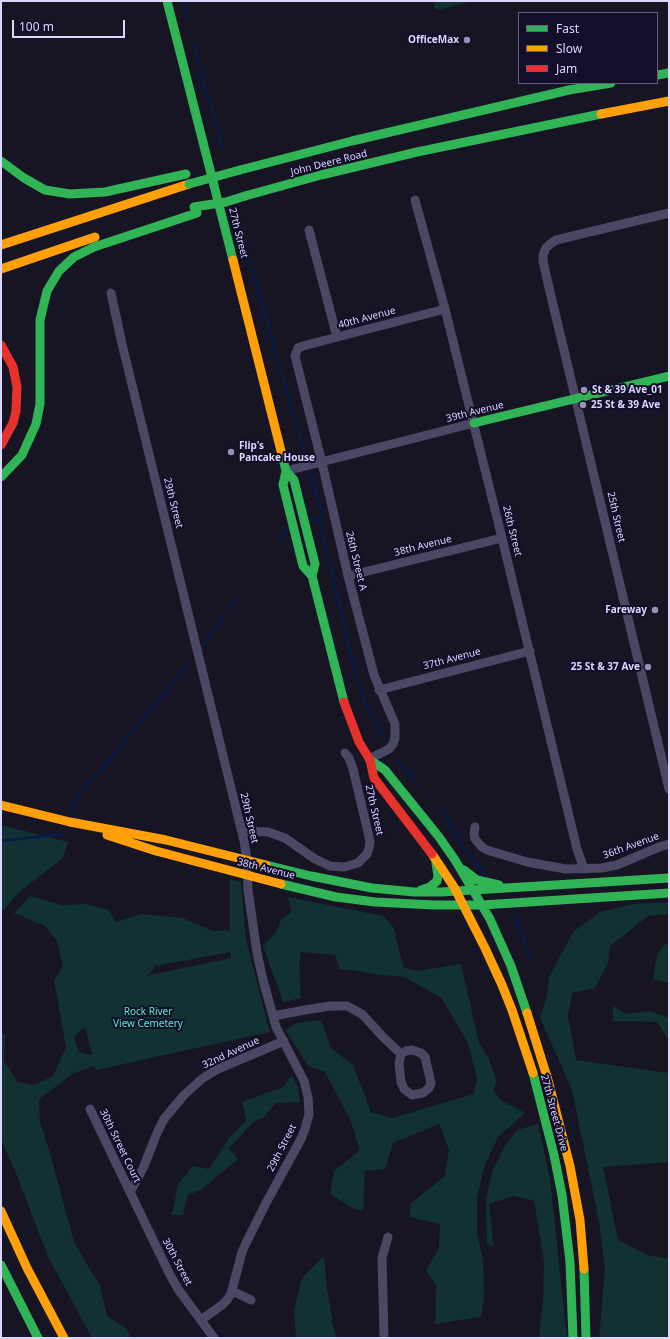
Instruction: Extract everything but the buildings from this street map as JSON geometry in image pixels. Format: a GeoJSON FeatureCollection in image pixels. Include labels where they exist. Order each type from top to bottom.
{"type":"FeatureCollection","features":[{"type":"Feature","properties":{"kind":"main road","name":"27th Street"},"geometry":{"type":"LineString","coordinates":[[167,1],[286,471],[294,480],[316,564],[312,576],[344,701],[353,727],[369,760],[374,778],[435,858],[464,905]]}},
{"type":"Feature","properties":{"kind":"main road"},"geometry":{"type":"LineString","coordinates":[[658,75],[669,73]]}},
{"type":"Feature","properties":{"kind":"main road","name":"John Deere Road"},"geometry":{"type":"LineString","coordinates":[[1,245],[238,167],[541,97],[605,84]]}},
{"type":"Feature","properties":{"kind":"main road","name":"John Deere Road"},"geometry":{"type":"LineString","coordinates":[[134,224],[183,209],[196,210],[321,175],[463,142],[669,101]]}},
{"type":"Feature","properties":{"kind":"main road"},"geometry":{"type":"LineString","coordinates":[[1,161],[24,178],[45,190],[70,194],[105,192],[194,173],[238,167]]}},
{"type":"Feature","properties":{"kind":"main road"},"geometry":{"type":"LineString","coordinates":[[1,477],[22,455],[36,424],[40,404],[40,320],[47,291],[59,271],[74,257],[88,249],[196,210]]}},
{"type":"Feature","properties":{"kind":"main road"},"geometry":{"type":"LineString","coordinates":[[1,269],[105,234]]}},
{"type":"Feature","properties":{"kind":"main road"},"geometry":{"type":"LineString","coordinates":[[1,345],[13,367],[17,387],[16,411],[1,445]]}},
{"type":"Feature","properties":{"kind":"main road","name":"39th Avenue"},"geometry":{"type":"LineString","coordinates":[[474,423],[669,376]]}},
{"type":"Feature","properties":{"kind":"main road","name":"27th Street"},"geometry":{"type":"LineString","coordinates":[[369,760],[385,770],[439,837],[482,905]]}},
{"type":"Feature","properties":{"kind":"main road","name":"38th Avenue"},"geometry":{"type":"LineString","coordinates":[[1,805],[70,822],[166,840],[345,884],[414,892],[456,892]]}},
{"type":"Feature","properties":{"kind":"main road","name":"38th Avenue"},"geometry":{"type":"LineString","coordinates":[[70,822],[143,847],[336,897],[387,903],[464,905]]}},
{"type":"Feature","properties":{"kind":"main road"},"geometry":{"type":"LineString","coordinates":[[414,892],[430,887],[437,881],[438,870],[435,858]]}},
{"type":"Feature","properties":{"kind":"main road"},"geometry":{"type":"LineString","coordinates":[[454,860],[473,878],[484,882],[496,883],[510,889]]}},
{"type":"Feature","properties":{"kind":"main road"},"geometry":{"type":"LineString","coordinates":[[456,892],[669,878]]}},
{"type":"Feature","properties":{"kind":"main road"},"geometry":{"type":"LineString","coordinates":[[464,905],[669,894]]}},
{"type":"Feature","properties":{"kind":"main road"},"geometry":{"type":"LineString","coordinates":[[497,934],[495,920],[497,913],[503,907],[516,903]]}},
{"type":"Feature","properties":{"kind":"main road"},"geometry":{"type":"LineString","coordinates":[[434,905],[458,914],[475,928]]}},
{"type":"Feature","properties":{"kind":"main road","name":"27th Street Drive"},"geometry":{"type":"LineString","coordinates":[[464,905],[502,985],[520,1035],[544,1114],[562,1195],[566,1222],[570,1262],[573,1338]]}},
{"type":"Feature","properties":{"kind":"main road","name":"27th Street Drive"},"geometry":{"type":"LineString","coordinates":[[482,905],[497,934],[520,991],[548,1080],[570,1166],[580,1220],[584,1262],[586,1338]]}},
{"type":"Feature","properties":{"kind":"main road"},"geometry":{"type":"LineString","coordinates":[[1,1211],[27,1268],[64,1338]]}},
{"type":"Feature","properties":{"kind":"main road"},"geometry":{"type":"LineString","coordinates":[[1,1265],[38,1338]]}},
{"type":"Feature","properties":{"kind":"street","name":"26th Street"},"geometry":{"type":"LineString","coordinates":[[415,200],[474,423],[577,849],[584,869]]}},
{"type":"Feature","properties":{"kind":"street","name":"25th Street"},"geometry":{"type":"LineString","coordinates":[[669,213],[561,238],[550,244],[544,255],[544,270],[669,789]]}},
{"type":"Feature","properties":{"kind":"street"},"geometry":{"type":"LineString","coordinates":[[309,230],[337,337]]}},
{"type":"Feature","properties":{"kind":"street","name":"29th Street"},"geometry":{"type":"LineString","coordinates":[[111,293],[122,344],[242,831],[258,953],[273,1016],[276,1027],[304,1080],[309,1104],[307,1122],[302,1139],[266,1203],[246,1243],[242,1252],[232,1291],[222,1305],[200,1320]]}},
{"type":"Feature","properties":{"kind":"street","name":"40th Avenue"},"geometry":{"type":"LineString","coordinates":[[296,352],[303,346],[445,309]]}},
{"type":"Feature","properties":{"kind":"street","name":"26th Street A"},"geometry":{"type":"LineString","coordinates":[[296,352],[296,364],[374,675],[379,690],[395,724],[395,738],[393,744],[389,749],[369,760]]}},
{"type":"Feature","properties":{"kind":"street","name":"39th Avenue"},"geometry":{"type":"LineString","coordinates":[[286,471],[474,423]]}},
{"type":"Feature","properties":{"kind":"street","name":"38th Avenue"},"geometry":{"type":"LineString","coordinates":[[348,576],[502,538]]}},
{"type":"Feature","properties":{"kind":"street","name":"37th Avenue"},"geometry":{"type":"LineString","coordinates":[[379,690],[530,650]]}},
{"type":"Feature","properties":{"kind":"street","name":"27th Street"},"geometry":{"type":"LineString","coordinates":[[242,831],[268,832],[285,838],[330,866],[344,867],[358,863],[367,854],[370,841],[353,769],[349,758],[345,753]]}},
{"type":"Feature","properties":{"kind":"street","name":"36th Avenue"},"geometry":{"type":"LineString","coordinates":[[475,827],[475,839],[487,850],[527,862],[566,869],[602,868],[617,865],[669,844]]}},
{"type":"Feature","properties":{"kind":"street"},"geometry":{"type":"LineString","coordinates":[[273,1016],[330,1006],[347,1006],[362,1014],[400,1054],[399,1070],[404,1089],[412,1095],[423,1093],[432,1083],[425,1057],[421,1053],[412,1050],[400,1054]]}},
{"type":"Feature","properties":{"kind":"street","name":"32nd Avenue"},"geometry":{"type":"LineString","coordinates":[[130,1192],[144,1166],[164,1119],[184,1095],[203,1078],[218,1069],[284,1041]]}},
{"type":"Feature","properties":{"kind":"street","name":"30th Street Court"},"geometry":{"type":"LineString","coordinates":[[90,1110],[130,1192]]}},
{"type":"Feature","properties":{"kind":"street","name":"30th Street"},"geometry":{"type":"LineString","coordinates":[[130,1192],[178,1289],[214,1338]]}},
{"type":"Feature","properties":{"kind":"street"},"geometry":{"type":"LineString","coordinates":[[384,1338],[382,1258],[388,1237]]}},
{"type":"Feature","properties":{"kind":"street"},"geometry":{"type":"LineString","coordinates":[[232,1291],[251,1300]]}},
{"type":"Feature","properties":{"kind":"green space"},"geometry":{"type":"Polygon","coordinates":[[[433,1],[473,1],[437,10],[433,1]]]}},
{"type":"Feature","properties":{"kind":"green space"},"geometry":{"type":"Polygon","coordinates":[[[1,825],[68,842],[63,858],[18,893],[1,913],[1,825]]]}},
{"type":"Feature","properties":{"kind":"green space","name":"Rock River View Cemetery"},"geometry":{"type":"Polygon","coordinates":[[[230,879],[241,882],[246,940],[270,1032],[96,1070],[94,1066],[73,1074],[39,1099],[40,1122],[74,1242],[100,1286],[107,1316],[126,1328],[131,1338],[92,1338],[48,1257],[18,1178],[1,1139],[1,1032],[5,1035],[4,1061],[18,1082],[34,1085],[53,1076],[66,1048],[54,980],[63,966],[57,941],[45,926],[14,913],[30,896],[63,905],[86,904],[109,910],[116,922],[141,914],[183,918],[213,931],[230,930],[230,879]],[[231,952],[155,966],[151,973],[145,976],[231,958],[231,952]],[[85,1027],[74,1037],[79,1052],[92,1055],[85,1027]]]}},
{"type":"Feature","properties":{"kind":"green space"},"geometry":{"type":"Polygon","coordinates":[[[288,897],[383,916],[394,928],[403,967],[416,971],[461,964],[479,1043],[488,1057],[497,1081],[493,1090],[502,1101],[525,1113],[498,1137],[483,1170],[477,1199],[477,1233],[483,1261],[484,1295],[481,1317],[435,1324],[436,1286],[426,1270],[439,1248],[440,1224],[410,1217],[410,1204],[445,1176],[449,1150],[439,1124],[393,1143],[385,1169],[365,1171],[363,1211],[352,1208],[330,1194],[334,1171],[360,1150],[350,1119],[324,1071],[309,1067],[285,1030],[296,1023],[321,1020],[331,1048],[353,1065],[371,1112],[392,1118],[474,1094],[477,1079],[468,1044],[442,998],[404,977],[380,975],[352,970],[340,970],[335,955],[301,952],[299,966],[301,998],[283,1002],[263,946],[276,932],[281,920],[291,912],[288,897]]]}},
{"type":"Feature","properties":{"kind":"green space"},"geometry":{"type":"Polygon","coordinates":[[[669,902],[669,914],[648,916],[610,946],[608,963],[595,988],[572,993],[568,1016],[576,1060],[669,1073],[669,1162],[603,1167],[618,1240],[647,1255],[669,1259],[669,1338],[599,1338],[605,1268],[599,1222],[572,1090],[540,1018],[547,996],[549,977],[574,931],[600,912],[633,904],[669,902]]]}},
{"type":"Feature","properties":{"kind":"green space"},"geometry":{"type":"Polygon","coordinates":[[[665,944],[669,945],[669,983],[653,979],[657,955],[665,944]]]}},
{"type":"Feature","properties":{"kind":"green space"},"geometry":{"type":"Polygon","coordinates":[[[613,1006],[626,1014],[651,1011],[669,1018],[669,1041],[657,1022],[613,1021],[613,1006]]]}},
{"type":"Feature","properties":{"kind":"green space"},"geometry":{"type":"Polygon","coordinates":[[[292,1075],[298,1087],[300,1102],[276,1103],[264,1117],[252,1123],[229,1149],[238,1159],[201,1190],[188,1195],[183,1215],[172,1215],[178,1184],[193,1166],[209,1169],[229,1138],[246,1120],[242,1102],[283,1087],[292,1075]]]}},
{"type":"Feature","properties":{"kind":"green space"},"geometry":{"type":"Polygon","coordinates":[[[538,1124],[550,1178],[567,1338],[539,1338],[543,1302],[544,1262],[534,1201],[514,1196],[489,1204],[494,1247],[487,1244],[486,1200],[492,1172],[505,1146],[517,1130],[538,1124]]]}},
{"type":"Feature","properties":{"kind":"green space"},"geometry":{"type":"Polygon","coordinates":[[[324,1256],[333,1326],[337,1338],[296,1338],[294,1311],[302,1278],[324,1256]]]}},
{"type":"Feature","properties":{"kind":"waterway"},"geometry":{"type":"LineString","coordinates":[[186,1],[187,20]]}},
{"type":"Feature","properties":{"kind":"waterway"},"geometry":{"type":"LineString","coordinates":[[194,44],[205,90],[211,103],[223,149]]}},
{"type":"Feature","properties":{"kind":"waterway"},"geometry":{"type":"LineString","coordinates":[[238,221],[307,461]]}},
{"type":"Feature","properties":{"kind":"waterway"},"geometry":{"type":"LineString","coordinates":[[309,472],[322,513],[320,518],[312,521]]}},
{"type":"Feature","properties":{"kind":"waterway"},"geometry":{"type":"LineString","coordinates":[[319,519],[354,666],[366,705],[385,739]]}},
{"type":"Feature","properties":{"kind":"waterway"},"geometry":{"type":"LineString","coordinates":[[279,541],[288,528]]}},
{"type":"Feature","properties":{"kind":"waterway"},"geometry":{"type":"LineString","coordinates":[[229,609],[235,601]]}},
{"type":"Feature","properties":{"kind":"waterway"},"geometry":{"type":"LineString","coordinates":[[201,648],[224,617]]}},
{"type":"Feature","properties":{"kind":"waterway"},"geometry":{"type":"LineString","coordinates":[[69,813],[80,792],[89,781],[98,774],[188,664]]}},
{"type":"Feature","properties":{"kind":"waterway"},"geometry":{"type":"LineString","coordinates":[[396,758],[418,785]]}},
{"type":"Feature","properties":{"kind":"waterway"},"geometry":{"type":"LineString","coordinates":[[442,808],[463,847],[487,876]]}},
{"type":"Feature","properties":{"kind":"waterway"},"geometry":{"type":"LineString","coordinates":[[1,841],[63,834]]}},
{"type":"Feature","properties":{"kind":"waterway"},"geometry":{"type":"LineString","coordinates":[[515,916],[530,956]]}},
{"type":"Feature","properties":{"kind":"traffic: fast"},"geometry":{"type":"LineString","coordinates":[[167,1],[233,260]]}},
{"type":"Feature","properties":{"kind":"traffic: fast"},"geometry":{"type":"LineString","coordinates":[[658,75],[669,73]]}},
{"type":"Feature","properties":{"kind":"traffic: fast"},"geometry":{"type":"LineString","coordinates":[[240,170],[352,141],[569,90],[605,84]]}},
{"type":"Feature","properties":{"kind":"traffic: fast"},"geometry":{"type":"LineString","coordinates":[[245,196],[321,175],[417,152],[601,114]]}},
{"type":"Feature","properties":{"kind":"traffic: fast"},"geometry":{"type":"LineString","coordinates":[[1,161],[24,178],[45,190],[70,194],[105,192],[186,174]]}},
{"type":"Feature","properties":{"kind":"traffic: fast"},"geometry":{"type":"LineString","coordinates":[[189,184],[240,170]]}},
{"type":"Feature","properties":{"kind":"traffic: fast"},"geometry":{"type":"LineString","coordinates":[[194,207],[226,202],[245,196]]}},
{"type":"Feature","properties":{"kind":"traffic: fast"},"geometry":{"type":"LineString","coordinates":[[1,477],[22,455],[36,424],[40,404],[40,320],[47,291],[59,271],[74,257],[94,247],[197,213]]}},
{"type":"Feature","properties":{"kind":"traffic: fast"},"geometry":{"type":"LineString","coordinates":[[474,423],[669,376]]}},
{"type":"Feature","properties":{"kind":"traffic: fast"},"geometry":{"type":"LineString","coordinates":[[282,455],[286,471],[283,485],[303,566],[312,576],[344,702]]}},
{"type":"Feature","properties":{"kind":"traffic: fast"},"geometry":{"type":"LineString","coordinates":[[286,471],[294,480],[315,564],[312,576]]}},
{"type":"Feature","properties":{"kind":"traffic: fast"},"geometry":{"type":"LineString","coordinates":[[370,760],[385,770],[439,837],[455,860],[490,919],[511,966],[527,1013]]}},
{"type":"Feature","properties":{"kind":"traffic: fast"},"geometry":{"type":"LineString","coordinates":[[421,890],[430,887],[437,881],[438,876],[436,863]]}},
{"type":"Feature","properties":{"kind":"traffic: fast"},"geometry":{"type":"LineString","coordinates":[[266,865],[311,876],[372,888],[414,892],[441,892],[669,878]]}},
{"type":"Feature","properties":{"kind":"traffic: fast"},"geometry":{"type":"LineString","coordinates":[[464,870],[477,880],[499,885]]}},
{"type":"Feature","properties":{"kind":"traffic: fast"},"geometry":{"type":"LineString","coordinates":[[281,884],[336,897],[375,902],[434,905],[482,905],[669,893]]}},
{"type":"Feature","properties":{"kind":"traffic: fast"},"geometry":{"type":"LineString","coordinates":[[533,1073],[554,1155],[562,1195],[570,1262],[573,1338]]}},
{"type":"Feature","properties":{"kind":"traffic: fast"},"geometry":{"type":"LineString","coordinates":[[1,1265],[38,1338]]}},
{"type":"Feature","properties":{"kind":"traffic: fast"},"geometry":{"type":"LineString","coordinates":[[584,1269],[586,1338]]}},
{"type":"Feature","properties":{"kind":"traffic: slow"},"geometry":{"type":"LineString","coordinates":[[601,114],[669,101]]}},
{"type":"Feature","properties":{"kind":"traffic: slow"},"geometry":{"type":"LineString","coordinates":[[1,245],[189,184]]}},
{"type":"Feature","properties":{"kind":"traffic: slow"},"geometry":{"type":"LineString","coordinates":[[1,269],[95,237]]}},
{"type":"Feature","properties":{"kind":"traffic: slow"},"geometry":{"type":"LineString","coordinates":[[233,260],[282,455]]}},
{"type":"Feature","properties":{"kind":"traffic: slow"},"geometry":{"type":"LineString","coordinates":[[1,805],[70,822],[166,840],[266,865]]}},
{"type":"Feature","properties":{"kind":"traffic: slow"},"geometry":{"type":"LineString","coordinates":[[107,835],[156,851],[281,884]]}},
{"type":"Feature","properties":{"kind":"traffic: slow"},"geometry":{"type":"LineString","coordinates":[[432,854],[454,887],[485,948],[512,1010],[533,1073]]}},
{"type":"Feature","properties":{"kind":"traffic: slow"},"geometry":{"type":"LineString","coordinates":[[527,1013],[548,1080],[570,1166],[580,1220],[584,1269]]}},
{"type":"Feature","properties":{"kind":"traffic: slow"},"geometry":{"type":"LineString","coordinates":[[1,1211],[27,1268],[64,1338]]}},
{"type":"Feature","properties":{"kind":"traffic: jam"},"geometry":{"type":"LineString","coordinates":[[1,345],[13,367],[17,387],[16,411],[13,423],[1,445]]}},
{"type":"Feature","properties":{"kind":"traffic: jam"},"geometry":{"type":"LineString","coordinates":[[344,702],[359,742],[370,760],[374,778],[432,854]]}},
{"type":"Feature","properties":{"kind":"place","name":"OfficeMax"},"geometry":{"type":"Point","coordinates":[467,40]}},
{"type":"Feature","properties":{"kind":"place","name":"St & 39 Ave_01"},"geometry":{"type":"Point","coordinates":[584,390]}},
{"type":"Feature","properties":{"kind":"place","name":"25 St & 39 Ave"},"geometry":{"type":"Point","coordinates":[583,405]}},
{"type":"Feature","properties":{"kind":"place","name":"Flip's Pancake House"},"geometry":{"type":"Point","coordinates":[231,452]}},
{"type":"Feature","properties":{"kind":"place","name":"Fareway"},"geometry":{"type":"Point","coordinates":[655,610]}},
{"type":"Feature","properties":{"kind":"place","name":"25 St & 37 Ave"},"geometry":{"type":"Point","coordinates":[648,667]}}]}
